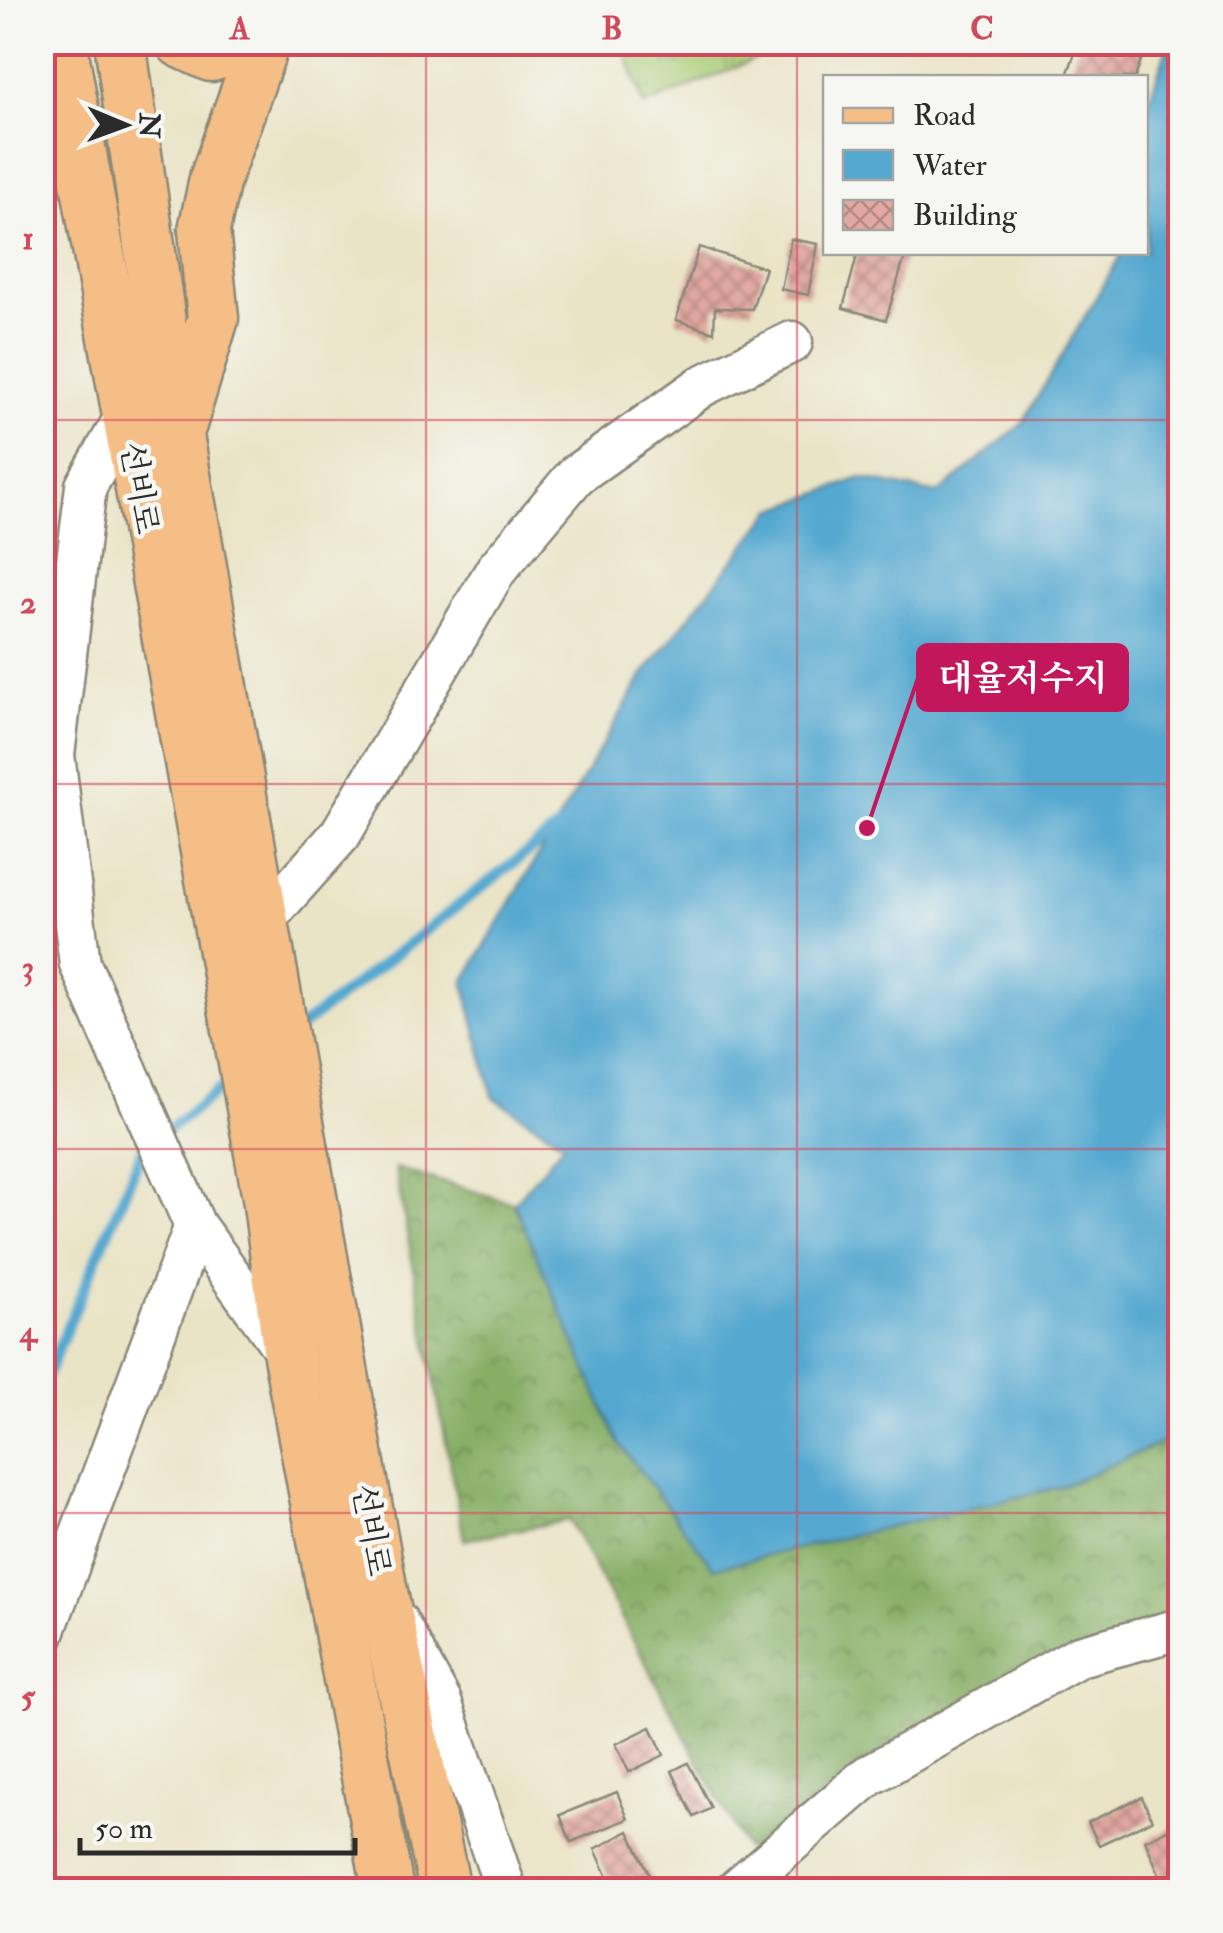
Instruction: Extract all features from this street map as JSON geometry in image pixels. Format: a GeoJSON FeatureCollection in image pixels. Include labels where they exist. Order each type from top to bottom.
{"type":"FeatureCollection","features":[{"type":"Feature","properties":{"kind":"main road","name":"선비로"},"geometry":{"type":"LineString","coordinates":[[62,42],[126,416],[242,926]]}},
{"type":"Feature","properties":{"kind":"main road","name":"선비로"},"geometry":{"type":"LineString","coordinates":[[120,42],[178,433],[242,926]]}},
{"type":"Feature","properties":{"kind":"main road"},"geometry":{"type":"LineString","coordinates":[[181,42],[210,56],[252,42]]}},
{"type":"Feature","properties":{"kind":"main road"},"geometry":{"type":"LineString","coordinates":[[178,433],[213,318],[204,230],[215,179],[264,42]]}},
{"type":"Feature","properties":{"kind":"main road"},"geometry":{"type":"LineString","coordinates":[[242,926],[287,1183]]}},
{"type":"Feature","properties":{"kind":"main road","name":"선비로"},"geometry":{"type":"LineString","coordinates":[[287,1183],[289,1356],[388,1890]]}},
{"type":"Feature","properties":{"kind":"main road","name":"선비로"},"geometry":{"type":"LineString","coordinates":[[287,1183],[446,1890]]}},
{"type":"Feature","properties":{"kind":"street"},"geometry":{"type":"LineString","coordinates":[[242,926],[340,835],[496,570],[576,475],[702,386],[792,342]]}},
{"type":"Feature","properties":{"kind":"street"},"geometry":{"type":"LineString","coordinates":[[126,416],[86,486],[54,755],[80,964],[195,1226],[289,1356]]}},
{"type":"Feature","properties":{"kind":"street"},"geometry":{"type":"LineString","coordinates":[[42,1638],[195,1226]]}},
{"type":"Feature","properties":{"kind":"street"},"geometry":{"type":"LineString","coordinates":[[382,1592],[441,1702],[506,1890]]}},
{"type":"Feature","properties":{"kind":"street"},"geometry":{"type":"LineString","coordinates":[[736,1890],[868,1776],[1079,1656],[1180,1629]]}},
{"type":"Feature","properties":{"kind":"green space"},"geometry":{"type":"Polygon","coordinates":[[[623,42],[793,43],[644,106],[623,42]]]}},
{"type":"Feature","properties":{"kind":"green space"},"geometry":{"type":"Polygon","coordinates":[[[395,1168],[514,1203],[618,1442],[1060,1487],[1180,1435],[1180,1620],[898,1741],[746,1850],[569,1520],[464,1540],[395,1168]]]}},
{"type":"Feature","properties":{"kind":"water"},"geometry":{"type":"Polygon","coordinates":[[[1169,43],[1180,43],[1180,1435],[1060,1487],[714,1568],[618,1442],[514,1203],[564,1143],[493,1097],[464,982],[644,674],[773,510],[861,478],[938,494],[1022,424],[1121,255],[1148,255],[1148,102],[1169,43]]]}},
{"type":"Feature","properties":{"kind":"building"},"geometry":{"type":"Polygon","coordinates":[[[1079,42],[1147,42],[1136,75],[1067,75],[1079,42]]]}},
{"type":"Feature","properties":{"kind":"building"},"geometry":{"type":"Polygon","coordinates":[[[791,239],[818,244],[808,295],[781,289],[791,239]]]}},
{"type":"Feature","properties":{"kind":"building"},"geometry":{"type":"Polygon","coordinates":[[[699,247],[765,268],[752,309],[715,308],[714,332],[676,320],[699,247]]]}},
{"type":"Feature","properties":{"kind":"building"},"geometry":{"type":"Polygon","coordinates":[[[857,255],[905,256],[886,320],[843,308],[857,255]]]}},
{"type":"Feature","properties":{"kind":"building"},"geometry":{"type":"Polygon","coordinates":[[[651,1727],[664,1755],[629,1772],[616,1744],[651,1727]]]}},
{"type":"Feature","properties":{"kind":"building"},"geometry":{"type":"Polygon","coordinates":[[[688,1763],[711,1808],[694,1817],[672,1771],[688,1763]]]}},
{"type":"Feature","properties":{"kind":"building"},"geometry":{"type":"Polygon","coordinates":[[[617,1792],[628,1819],[571,1842],[560,1815],[617,1792]]]}},
{"type":"Feature","properties":{"kind":"building"},"geometry":{"type":"Polygon","coordinates":[[[1142,1797],[1152,1820],[1099,1845],[1088,1822],[1142,1797]]]}},
{"type":"Feature","properties":{"kind":"building"},"geometry":{"type":"Polygon","coordinates":[[[1180,1825],[1180,1890],[1166,1890],[1145,1840],[1180,1825]]]}},
{"type":"Feature","properties":{"kind":"building"},"geometry":{"type":"Polygon","coordinates":[[[629,1831],[657,1890],[614,1890],[595,1849],[629,1831]]]}},
{"type":"Feature","properties":{"kind":"waterway"},"geometry":{"type":"LineString","coordinates":[[294,1032],[560,827]]}},
{"type":"Feature","properties":{"kind":"waterway"},"geometry":{"type":"LineString","coordinates":[[164,1133],[232,1080]]}},
{"type":"Feature","properties":{"kind":"waterway"},"geometry":{"type":"LineString","coordinates":[[42,1387],[143,1149],[149,1145]]}},
{"type":"Feature","properties":{"kind":"place","name":"대율저수지"},"geometry":{"type":"Point","coordinates":[867,828]}}]}
